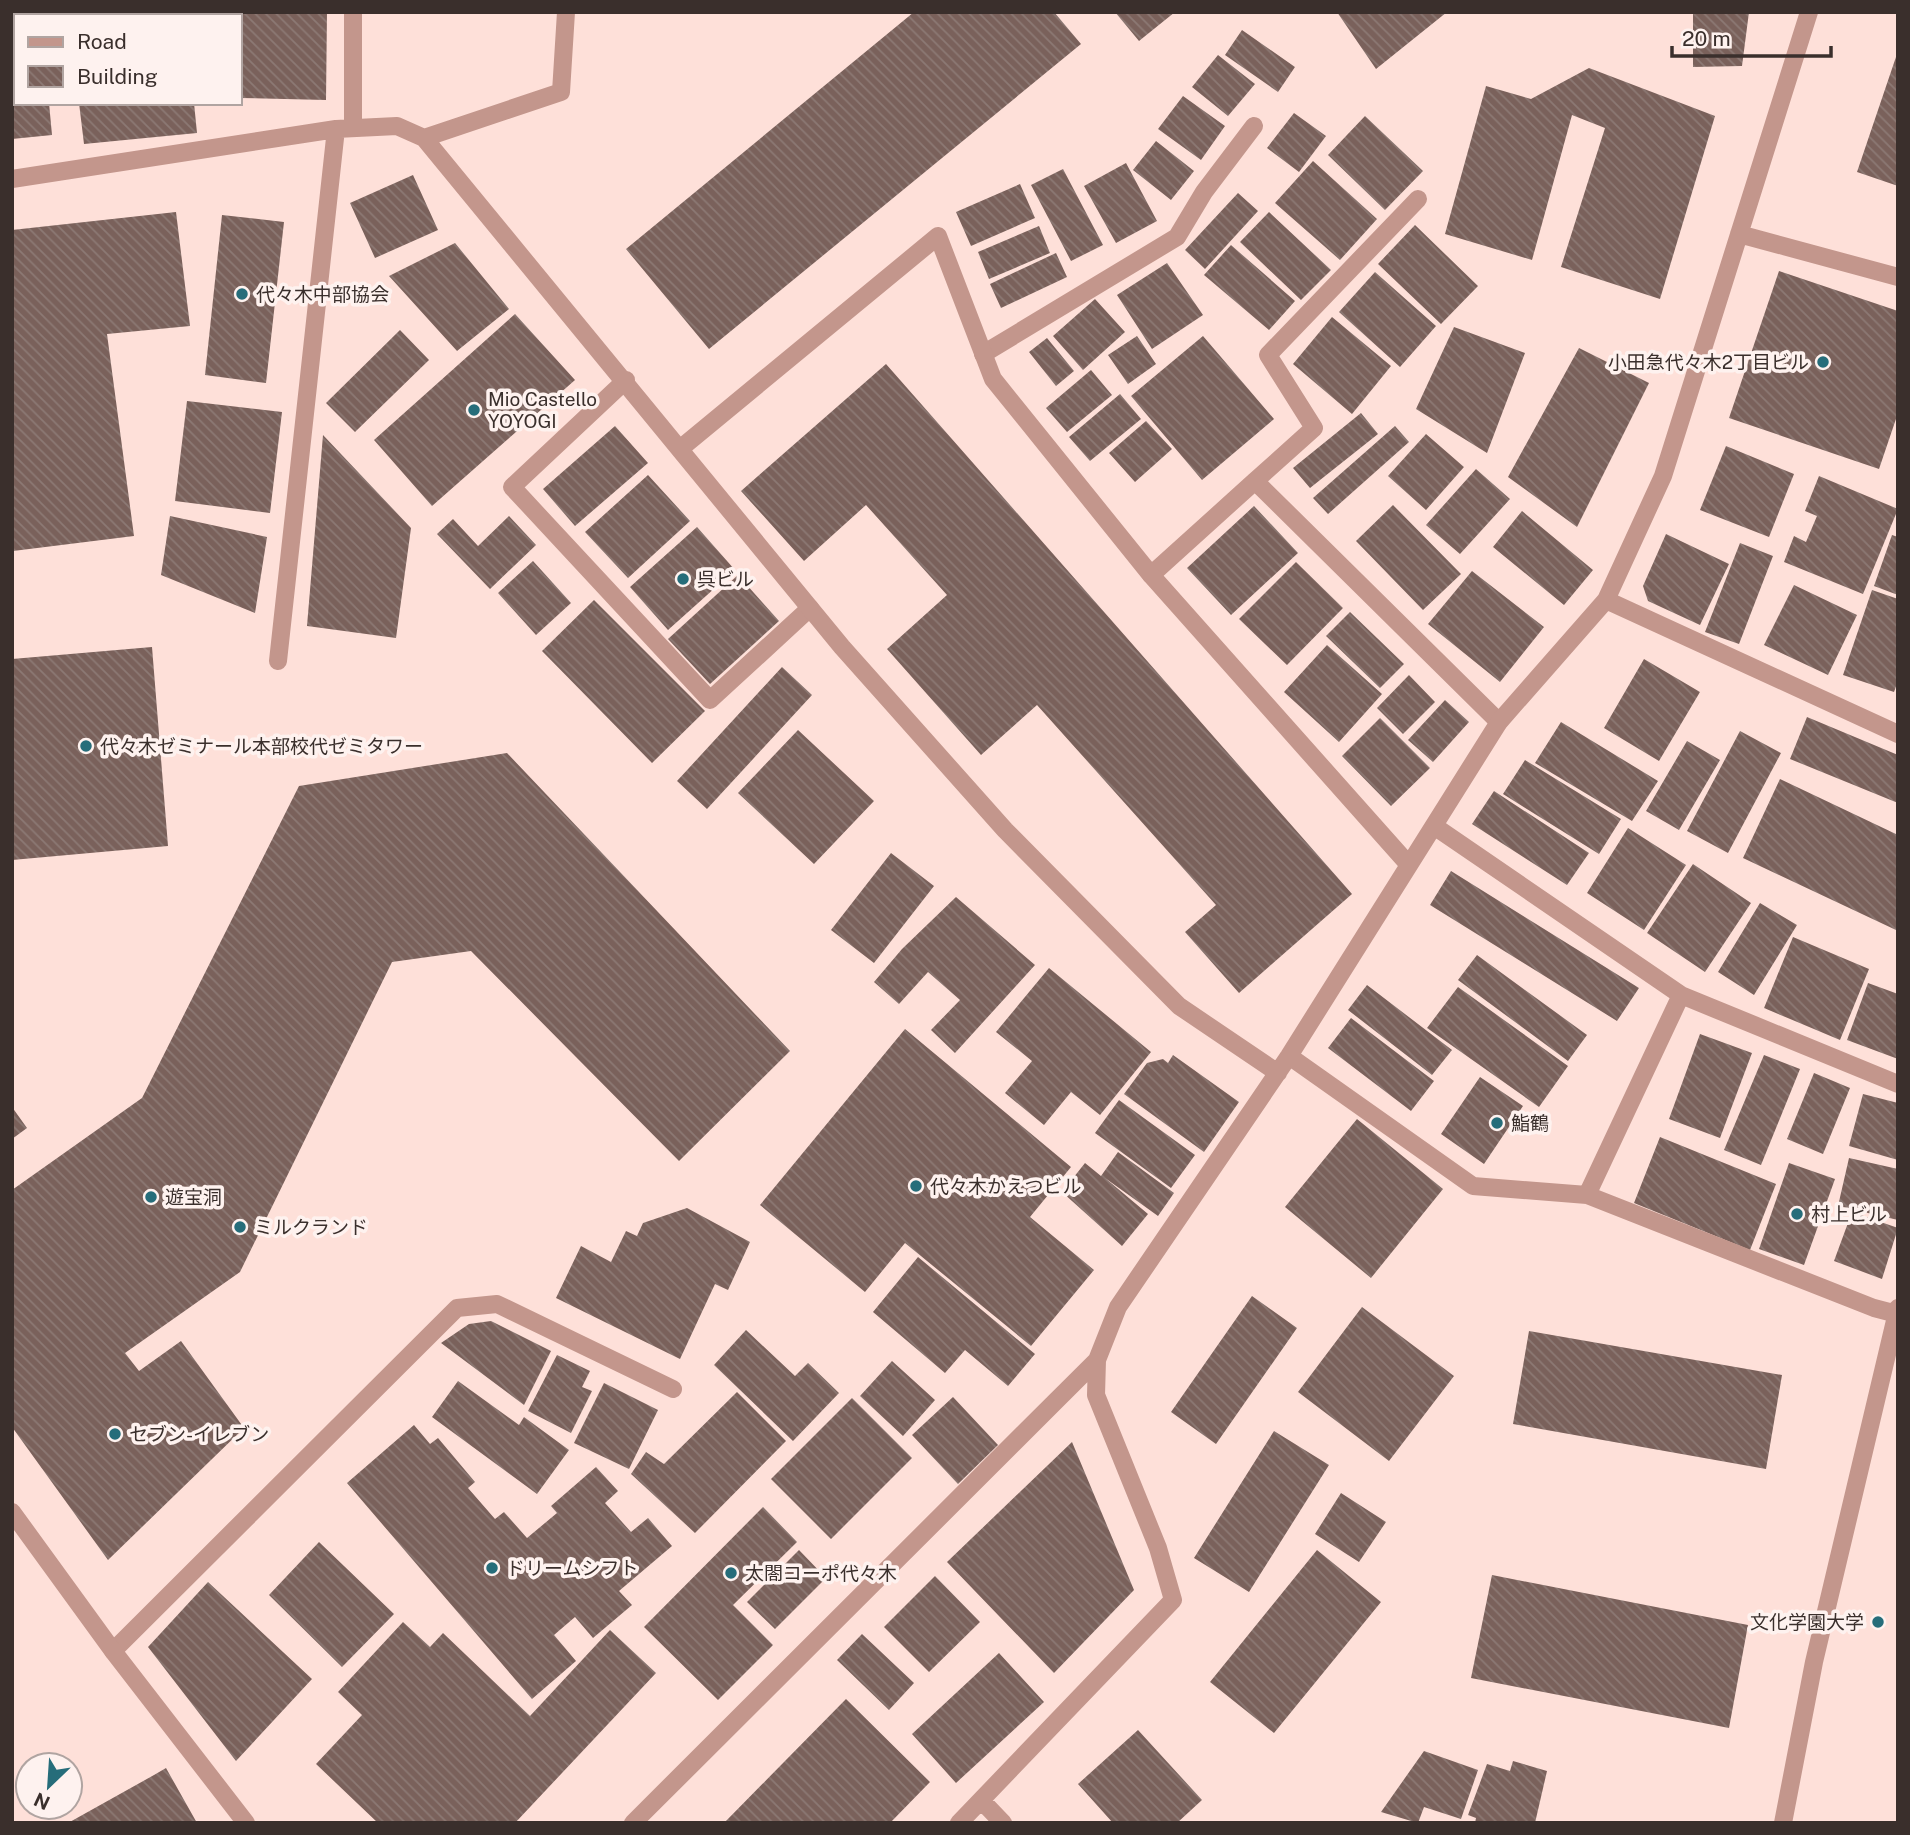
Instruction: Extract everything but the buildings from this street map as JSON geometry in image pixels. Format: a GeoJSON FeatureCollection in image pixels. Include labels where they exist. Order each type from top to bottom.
{"type":"FeatureCollection","features":[{"type":"Feature","properties":{"kind":"street"},"geometry":{"type":"LineString","coordinates":[[278,661],[345,129],[353,12]]}},
{"type":"Feature","properties":{"kind":"street"},"geometry":{"type":"LineString","coordinates":[[424,138],[561,92],[566,12]]}},
{"type":"Feature","properties":{"kind":"street"},"geometry":{"type":"LineString","coordinates":[[959,1823],[1173,1600],[1158,1548],[1096,1395],[1097,1360],[1118,1307],[1278,1073],[1499,722],[1606,600],[1662,476],[1809,12]]}},
{"type":"Feature","properties":{"kind":"street"},"geometry":{"type":"LineString","coordinates":[[12,179],[345,129],[397,126],[424,138],[626,380],[810,608],[1005,830],[1170,996],[1278,1073]]}},
{"type":"Feature","properties":{"kind":"street"},"geometry":{"type":"LineString","coordinates":[[983,354],[1177,237],[1203,192],[1254,126]]}},
{"type":"Feature","properties":{"kind":"street"},"geometry":{"type":"LineString","coordinates":[[1151,575],[1314,428],[1268,355],[1418,199]]}},
{"type":"Feature","properties":{"kind":"street"},"geometry":{"type":"LineString","coordinates":[[1739,234],[1898,277]]}},
{"type":"Feature","properties":{"kind":"street"},"geometry":{"type":"LineString","coordinates":[[681,448],[938,236],[993,379],[1151,575],[1409,865]]}},
{"type":"Feature","properties":{"kind":"street"},"geometry":{"type":"LineString","coordinates":[[626,380],[512,486],[710,701],[810,608]]}},
{"type":"Feature","properties":{"kind":"street"},"geometry":{"type":"LineString","coordinates":[[1255,481],[1499,722]]}},
{"type":"Feature","properties":{"kind":"street"},"geometry":{"type":"LineString","coordinates":[[1606,600],[1898,734]]}},
{"type":"Feature","properties":{"kind":"street"},"geometry":{"type":"LineString","coordinates":[[1434,826],[1681,995],[1898,1084]]}},
{"type":"Feature","properties":{"kind":"street"},"geometry":{"type":"LineString","coordinates":[[1587,1195],[1681,995]]}},
{"type":"Feature","properties":{"kind":"street"},"geometry":{"type":"LineString","coordinates":[[1289,1056],[1473,1186],[1587,1195],[1874,1308],[1896,1321],[1814,1662],[1783,1823]]}},
{"type":"Feature","properties":{"kind":"street"},"geometry":{"type":"LineString","coordinates":[[113,1651],[457,1308],[497,1304],[673,1390]]}},
{"type":"Feature","properties":{"kind":"street"},"geometry":{"type":"LineString","coordinates":[[633,1823],[1097,1360]]}},
{"type":"Feature","properties":{"kind":"street"},"geometry":{"type":"LineString","coordinates":[[12,1512],[113,1651],[246,1823]]}},
{"type":"Feature","properties":{"kind":"street"},"geometry":{"type":"LineString","coordinates":[[981,1800],[1003,1823]]}},
{"type":"Feature","properties":{"kind":"place","name":"代々木中部協会"},"geometry":{"type":"Point","coordinates":[242,294]}},
{"type":"Feature","properties":{"kind":"place","name":"小田急代々木2丁目ビル"},"geometry":{"type":"Point","coordinates":[1823,362]}},
{"type":"Feature","properties":{"kind":"place","name":"Mio Castello YOYOGI"},"geometry":{"type":"Point","coordinates":[474,410]}},
{"type":"Feature","properties":{"kind":"place","name":"呉ビル"},"geometry":{"type":"Point","coordinates":[683,579]}},
{"type":"Feature","properties":{"kind":"place","name":"代々木ゼミナール本部校代ゼミタワー"},"geometry":{"type":"Point","coordinates":[86,746]}},
{"type":"Feature","properties":{"kind":"place","name":"鮨鶴"},"geometry":{"type":"Point","coordinates":[1497,1123]}},
{"type":"Feature","properties":{"kind":"place","name":"代々木かえつビル"},"geometry":{"type":"Point","coordinates":[916,1186]}},
{"type":"Feature","properties":{"kind":"place","name":"遊宝洞"},"geometry":{"type":"Point","coordinates":[151,1197]}},
{"type":"Feature","properties":{"kind":"place","name":"村上ビル"},"geometry":{"type":"Point","coordinates":[1797,1214]}},
{"type":"Feature","properties":{"kind":"place","name":"ミルクランド"},"geometry":{"type":"Point","coordinates":[240,1227]}},
{"type":"Feature","properties":{"kind":"place","name":"セブン-イレブン"},"geometry":{"type":"Point","coordinates":[115,1434]}},
{"type":"Feature","properties":{"kind":"place","name":"ドリームシフト"},"geometry":{"type":"Point","coordinates":[492,1568]}},
{"type":"Feature","properties":{"kind":"place","name":"太閤コーポ代々木"},"geometry":{"type":"Point","coordinates":[731,1573]}},
{"type":"Feature","properties":{"kind":"place","name":"文化学園大学"},"geometry":{"type":"Point","coordinates":[1878,1622]}}]}
